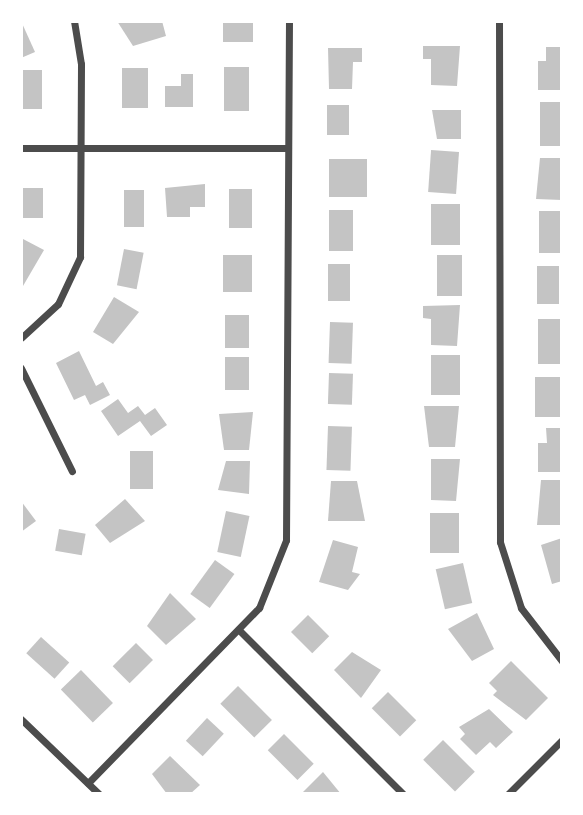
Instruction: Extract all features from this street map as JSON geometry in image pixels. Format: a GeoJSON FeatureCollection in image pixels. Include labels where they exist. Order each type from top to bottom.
{"type":"FeatureCollection","features":[{"type":"Feature","properties":{"kind":"street"},"geometry":{"type":"LineString","coordinates":[[21,338],[58,304],[78,268],[83,148],[74,21]]}},
{"type":"Feature","properties":{"kind":"street"},"geometry":{"type":"LineString","coordinates":[[88,783],[239,631],[276,575],[289,519],[289,21]]}},
{"type":"Feature","properties":{"kind":"street"},"geometry":{"type":"LineString","coordinates":[[499,21],[500,542],[521,608],[562,661]]}},
{"type":"Feature","properties":{"kind":"street"},"geometry":{"type":"LineString","coordinates":[[21,148],[288,148]]}},
{"type":"Feature","properties":{"kind":"street"},"geometry":{"type":"LineString","coordinates":[[21,368],[72,471]]}},
{"type":"Feature","properties":{"kind":"street"},"geometry":{"type":"LineString","coordinates":[[239,631],[402,794]]}},
{"type":"Feature","properties":{"kind":"street"},"geometry":{"type":"LineString","coordinates":[[21,719],[99,794]]}},
{"type":"Feature","properties":{"kind":"street"},"geometry":{"type":"LineString","coordinates":[[508,794],[562,740]]}},
{"type":"Feature","properties":{"kind":"building"},"geometry":{"type":"Polygon","coordinates":[[[21,21],[35,52],[21,58],[21,21]]]}},
{"type":"Feature","properties":{"kind":"building"},"geometry":{"type":"Polygon","coordinates":[[[117,21],[162,21],[166,36],[133,46],[117,21]]]}},
{"type":"Feature","properties":{"kind":"building"},"geometry":{"type":"Polygon","coordinates":[[[223,21],[253,21],[253,42],[223,42],[223,21]]]}},
{"type":"Feature","properties":{"kind":"building"},"geometry":{"type":"Polygon","coordinates":[[[423,46],[460,46],[457,86],[431,85],[431,59],[423,59],[423,46]]]}},
{"type":"Feature","properties":{"kind":"building"},"geometry":{"type":"Polygon","coordinates":[[[546,47],[562,47],[562,90],[538,90],[538,61],[546,61],[546,47]]]}},
{"type":"Feature","properties":{"kind":"building"},"geometry":{"type":"Polygon","coordinates":[[[328,48],[362,48],[362,62],[353,62],[352,89],[329,89],[328,48]]]}},
{"type":"Feature","properties":{"kind":"building"},"geometry":{"type":"Polygon","coordinates":[[[224,67],[249,67],[249,111],[224,111],[224,67]]]}},
{"type":"Feature","properties":{"kind":"building"},"geometry":{"type":"Polygon","coordinates":[[[122,68],[148,68],[148,108],[122,108],[122,68]]]}},
{"type":"Feature","properties":{"kind":"building"},"geometry":{"type":"Polygon","coordinates":[[[23,70],[42,70],[42,109],[23,109],[23,70]]]}},
{"type":"Feature","properties":{"kind":"building"},"geometry":{"type":"Polygon","coordinates":[[[181,74],[193,74],[193,107],[165,107],[165,86],[181,86],[181,74]]]}},
{"type":"Feature","properties":{"kind":"building"},"geometry":{"type":"Polygon","coordinates":[[[540,102],[562,102],[562,146],[540,146],[540,102]]]}},
{"type":"Feature","properties":{"kind":"building"},"geometry":{"type":"Polygon","coordinates":[[[327,105],[349,105],[349,135],[327,135],[327,105]]]}},
{"type":"Feature","properties":{"kind":"building"},"geometry":{"type":"Polygon","coordinates":[[[432,110],[461,110],[461,139],[437,139],[432,110]]]}},
{"type":"Feature","properties":{"kind":"building"},"geometry":{"type":"Polygon","coordinates":[[[431,150],[459,152],[456,194],[428,192],[431,150]]]}},
{"type":"Feature","properties":{"kind":"building"},"geometry":{"type":"Polygon","coordinates":[[[540,158],[562,158],[562,200],[536,199],[540,158]]]}},
{"type":"Feature","properties":{"kind":"building"},"geometry":{"type":"Polygon","coordinates":[[[329,159],[367,159],[367,197],[329,197],[329,159]]]}},
{"type":"Feature","properties":{"kind":"building"},"geometry":{"type":"Polygon","coordinates":[[[205,184],[205,207],[190,207],[190,217],[167,217],[165,188],[205,184]]]}},
{"type":"Feature","properties":{"kind":"building"},"geometry":{"type":"Polygon","coordinates":[[[21,188],[43,188],[43,218],[21,218],[21,188]]]}},
{"type":"Feature","properties":{"kind":"building"},"geometry":{"type":"Polygon","coordinates":[[[229,189],[252,189],[252,228],[229,228],[229,189]]]}},
{"type":"Feature","properties":{"kind":"building"},"geometry":{"type":"Polygon","coordinates":[[[124,190],[144,190],[144,227],[124,227],[124,190]]]}},
{"type":"Feature","properties":{"kind":"building"},"geometry":{"type":"Polygon","coordinates":[[[431,204],[460,204],[460,245],[431,245],[431,204]]]}},
{"type":"Feature","properties":{"kind":"building"},"geometry":{"type":"Polygon","coordinates":[[[329,210],[353,210],[353,251],[329,251],[329,210]]]}},
{"type":"Feature","properties":{"kind":"building"},"geometry":{"type":"Polygon","coordinates":[[[539,211],[562,211],[562,253],[539,253],[539,211]]]}},
{"type":"Feature","properties":{"kind":"building"},"geometry":{"type":"Polygon","coordinates":[[[23,239],[44,250],[23,286],[21,243],[23,239]]]}},
{"type":"Feature","properties":{"kind":"building"},"geometry":{"type":"Polygon","coordinates":[[[124,249],[144,253],[137,289],[117,285],[124,249]]]}},
{"type":"Feature","properties":{"kind":"building"},"geometry":{"type":"Polygon","coordinates":[[[223,255],[252,255],[252,292],[223,292],[223,255]]]}},
{"type":"Feature","properties":{"kind":"building"},"geometry":{"type":"Polygon","coordinates":[[[437,255],[462,255],[462,296],[437,296],[437,255]]]}},
{"type":"Feature","properties":{"kind":"building"},"geometry":{"type":"Polygon","coordinates":[[[328,264],[350,264],[350,301],[328,301],[328,264]]]}},
{"type":"Feature","properties":{"kind":"building"},"geometry":{"type":"Polygon","coordinates":[[[537,266],[559,266],[559,304],[537,304],[537,266]]]}},
{"type":"Feature","properties":{"kind":"building"},"geometry":{"type":"Polygon","coordinates":[[[114,297],[139,312],[113,344],[93,332],[114,297]]]}},
{"type":"Feature","properties":{"kind":"building"},"geometry":{"type":"Polygon","coordinates":[[[460,305],[457,346],[431,345],[431,319],[423,318],[423,306],[460,305]]]}},
{"type":"Feature","properties":{"kind":"building"},"geometry":{"type":"Polygon","coordinates":[[[225,315],[249,315],[249,348],[225,348],[225,315]]]}},
{"type":"Feature","properties":{"kind":"building"},"geometry":{"type":"Polygon","coordinates":[[[538,319],[562,319],[562,364],[538,364],[538,319]]]}},
{"type":"Feature","properties":{"kind":"building"},"geometry":{"type":"Polygon","coordinates":[[[330,322],[353,323],[352,364],[329,363],[330,322]]]}},
{"type":"Feature","properties":{"kind":"building"},"geometry":{"type":"Polygon","coordinates":[[[79,351],[96,386],[103,382],[110,395],[90,405],[85,395],[74,400],[56,363],[79,351]]]}},
{"type":"Feature","properties":{"kind":"building"},"geometry":{"type":"Polygon","coordinates":[[[431,355],[460,355],[460,395],[431,395],[431,355]]]}},
{"type":"Feature","properties":{"kind":"building"},"geometry":{"type":"Polygon","coordinates":[[[225,357],[249,357],[249,390],[225,390],[225,357]]]}},
{"type":"Feature","properties":{"kind":"building"},"geometry":{"type":"Polygon","coordinates":[[[329,373],[353,374],[352,405],[328,404],[329,373]]]}},
{"type":"Feature","properties":{"kind":"building"},"geometry":{"type":"Polygon","coordinates":[[[535,377],[562,377],[562,417],[535,417],[535,377]]]}},
{"type":"Feature","properties":{"kind":"building"},"geometry":{"type":"Polygon","coordinates":[[[118,399],[128,413],[138,406],[145,415],[155,408],[167,425],[151,436],[140,421],[118,436],[101,411],[118,399]]]}},
{"type":"Feature","properties":{"kind":"building"},"geometry":{"type":"Polygon","coordinates":[[[424,406],[459,406],[455,447],[429,447],[424,406]]]}},
{"type":"Feature","properties":{"kind":"building"},"geometry":{"type":"Polygon","coordinates":[[[253,412],[249,450],[224,450],[219,414],[253,412]]]}},
{"type":"Feature","properties":{"kind":"building"},"geometry":{"type":"Polygon","coordinates":[[[328,426],[352,427],[350,471],[326,470],[328,426]]]}},
{"type":"Feature","properties":{"kind":"building"},"geometry":{"type":"Polygon","coordinates":[[[546,428],[562,428],[562,472],[538,472],[538,443],[547,443],[546,428]]]}},
{"type":"Feature","properties":{"kind":"building"},"geometry":{"type":"Polygon","coordinates":[[[130,451],[153,451],[153,489],[130,489],[130,451]]]}},
{"type":"Feature","properties":{"kind":"building"},"geometry":{"type":"Polygon","coordinates":[[[431,459],[460,459],[456,501],[431,500],[431,459]]]}},
{"type":"Feature","properties":{"kind":"building"},"geometry":{"type":"Polygon","coordinates":[[[226,461],[250,461],[249,494],[218,490],[226,461]]]}},
{"type":"Feature","properties":{"kind":"building"},"geometry":{"type":"Polygon","coordinates":[[[541,480],[562,480],[562,525],[537,525],[541,480]]]}},
{"type":"Feature","properties":{"kind":"building"},"geometry":{"type":"Polygon","coordinates":[[[331,481],[357,481],[365,521],[328,521],[331,481]]]}},
{"type":"Feature","properties":{"kind":"building"},"geometry":{"type":"Polygon","coordinates":[[[125,499],[145,521],[110,543],[95,525],[125,499]]]}},
{"type":"Feature","properties":{"kind":"building"},"geometry":{"type":"Polygon","coordinates":[[[21,501],[36,521],[21,532],[21,501]]]}},
{"type":"Feature","properties":{"kind":"building"},"geometry":{"type":"Polygon","coordinates":[[[226,511],[249,516],[241,557],[217,552],[226,511]]]}},
{"type":"Feature","properties":{"kind":"building"},"geometry":{"type":"Polygon","coordinates":[[[430,513],[459,513],[459,553],[430,553],[430,513]]]}},
{"type":"Feature","properties":{"kind":"building"},"geometry":{"type":"Polygon","coordinates":[[[59,529],[86,534],[82,555],[55,551],[59,529]]]}},
{"type":"Feature","properties":{"kind":"building"},"geometry":{"type":"Polygon","coordinates":[[[562,538],[562,581],[552,584],[541,545],[562,538]]]}},
{"type":"Feature","properties":{"kind":"building"},"geometry":{"type":"Polygon","coordinates":[[[333,540],[358,547],[352,572],[360,574],[348,590],[319,582],[333,540]]]}},
{"type":"Feature","properties":{"kind":"building"},"geometry":{"type":"Polygon","coordinates":[[[215,560],[234,574],[210,608],[190,594],[215,560]]]}},
{"type":"Feature","properties":{"kind":"building"},"geometry":{"type":"Polygon","coordinates":[[[463,563],[472,603],[445,609],[436,569],[463,563]]]}},
{"type":"Feature","properties":{"kind":"building"},"geometry":{"type":"Polygon","coordinates":[[[170,593],[196,619],[166,645],[147,626],[170,593]]]}},
{"type":"Feature","properties":{"kind":"building"},"geometry":{"type":"Polygon","coordinates":[[[477,613],[494,649],[472,661],[448,629],[477,613]]]}},
{"type":"Feature","properties":{"kind":"building"},"geometry":{"type":"Polygon","coordinates":[[[308,615],[329,636],[312,653],[291,632],[308,615]]]}},
{"type":"Feature","properties":{"kind":"building"},"geometry":{"type":"Polygon","coordinates":[[[41,637],[69,662],[55,679],[26,653],[41,637]]]}},
{"type":"Feature","properties":{"kind":"building"},"geometry":{"type":"Polygon","coordinates":[[[136,643],[153,660],[130,683],[113,666],[136,643]]]}},
{"type":"Feature","properties":{"kind":"building"},"geometry":{"type":"Polygon","coordinates":[[[352,652],[381,670],[361,698],[334,670],[352,652]]]}},
{"type":"Feature","properties":{"kind":"building"},"geometry":{"type":"Polygon","coordinates":[[[511,661],[548,698],[526,720],[493,695],[497,691],[489,683],[511,661]]]}},
{"type":"Feature","properties":{"kind":"building"},"geometry":{"type":"Polygon","coordinates":[[[81,670],[113,703],[93,723],[61,689],[81,670]]]}},
{"type":"Feature","properties":{"kind":"building"},"geometry":{"type":"Polygon","coordinates":[[[238,686],[272,720],[254,738],[220,704],[238,686]]]}},
{"type":"Feature","properties":{"kind":"building"},"geometry":{"type":"Polygon","coordinates":[[[388,692],[416,720],[400,737],[372,708],[388,692]]]}},
{"type":"Feature","properties":{"kind":"building"},"geometry":{"type":"Polygon","coordinates":[[[489,709],[513,732],[496,748],[490,742],[476,755],[460,739],[465,734],[459,727],[489,709]]]}},
{"type":"Feature","properties":{"kind":"building"},"geometry":{"type":"Polygon","coordinates":[[[207,718],[224,734],[203,756],[186,741],[207,718]]]}},
{"type":"Feature","properties":{"kind":"building"},"geometry":{"type":"Polygon","coordinates":[[[284,734],[314,764],[297,780],[268,750],[284,734]]]}},
{"type":"Feature","properties":{"kind":"building"},"geometry":{"type":"Polygon","coordinates":[[[443,740],[475,772],[455,792],[423,760],[443,740]]]}},
{"type":"Feature","properties":{"kind":"building"},"geometry":{"type":"Polygon","coordinates":[[[170,756],[200,785],[190,794],[167,794],[152,774],[170,756]]]}},
{"type":"Feature","properties":{"kind":"building"},"geometry":{"type":"Polygon","coordinates":[[[323,772],[341,794],[302,793],[323,772]]]}}]}
